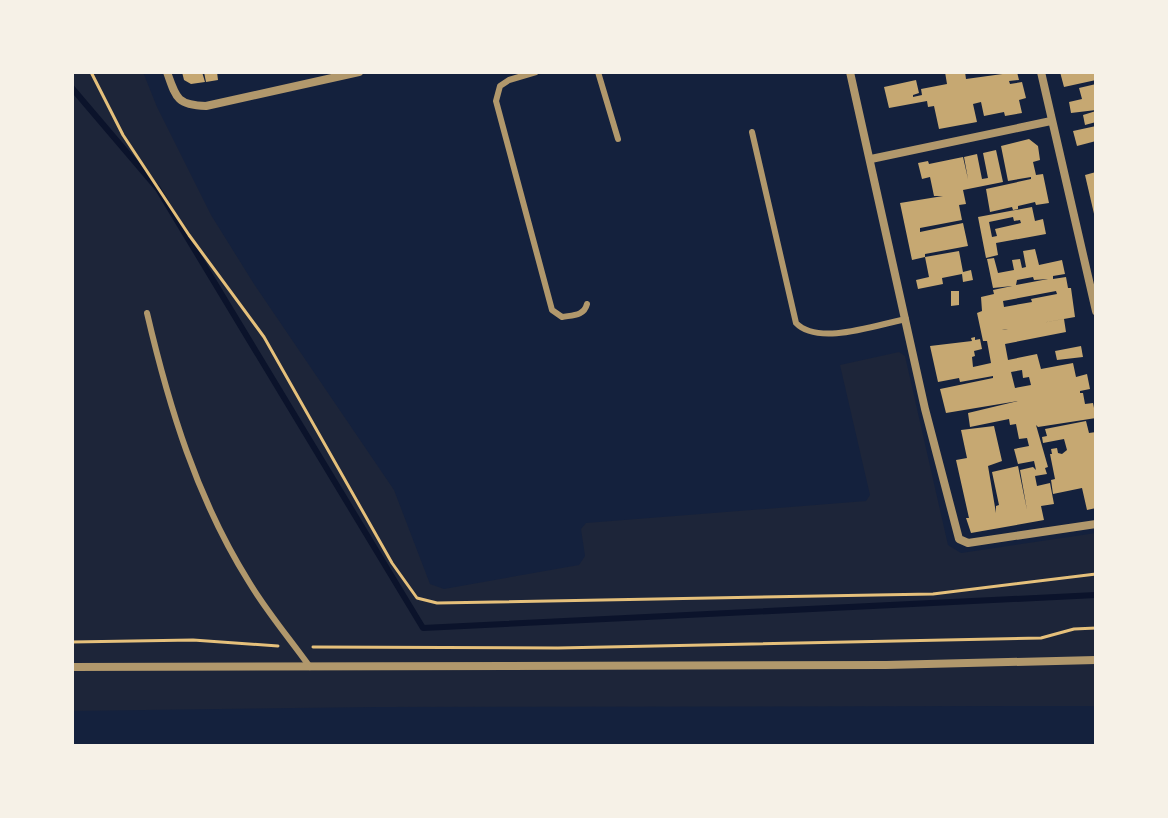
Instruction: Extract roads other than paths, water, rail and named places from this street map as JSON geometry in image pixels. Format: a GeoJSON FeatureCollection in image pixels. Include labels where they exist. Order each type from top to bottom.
{"type":"FeatureCollection","features":[{"type":"Feature","properties":{"kind":"street"},"geometry":{"type":"LineString","coordinates":[[167,72],[175,96],[186,105],[206,106],[359,72]]}},
{"type":"Feature","properties":{"kind":"street"},"geometry":{"type":"LineString","coordinates":[[850,72],[925,409],[958,535],[963,542],[981,542],[1096,524]]}},
{"type":"Feature","properties":{"kind":"street"},"geometry":{"type":"LineString","coordinates":[[1041,72],[1096,311]]}},
{"type":"Feature","properties":{"kind":"street"},"geometry":{"type":"LineString","coordinates":[[871,159],[1051,121]]}},
{"type":"Feature","properties":{"kind":"street"},"geometry":{"type":"LineString","coordinates":[[72,667],[886,665],[1096,660]]}},
{"type":"Feature","properties":{"kind":"lane"},"geometry":{"type":"LineString","coordinates":[[536,72],[500,86],[496,101],[552,310],[562,317],[580,314],[586,310],[587,304]]}},
{"type":"Feature","properties":{"kind":"lane"},"geometry":{"type":"LineString","coordinates":[[598,72],[618,139]]}},
{"type":"Feature","properties":{"kind":"lane"},"geometry":{"type":"LineString","coordinates":[[752,132],[796,323],[803,330],[823,335],[906,319]]}},
{"type":"Feature","properties":{"kind":"lane"},"geometry":{"type":"LineString","coordinates":[[147,313],[163,381],[185,452],[219,529],[249,584],[310,667]]}},
{"type":"Feature","properties":{"kind":"waterway"},"geometry":{"type":"LineString","coordinates":[[72,88],[158,189],[423,628],[1096,595]]}}]}
